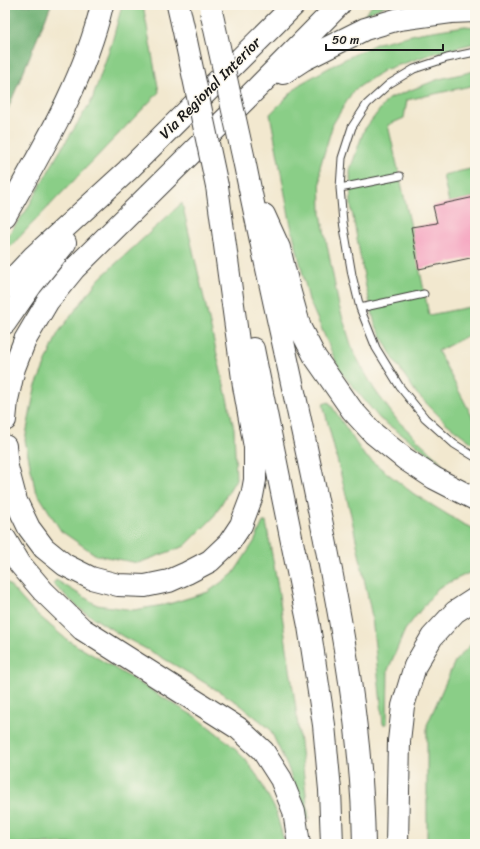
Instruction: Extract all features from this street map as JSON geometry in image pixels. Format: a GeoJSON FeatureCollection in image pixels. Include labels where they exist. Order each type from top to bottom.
{"type":"FeatureCollection","features":[{"type":"Feature","properties":{"kind":"highway"},"geometry":{"type":"LineString","coordinates":[[5,216],[55,126],[74,86],[88,51],[102,5]]}},
{"type":"Feature","properties":{"kind":"highway"},"geometry":{"type":"LineString","coordinates":[[178,5],[260,383],[309,626],[324,725],[330,790],[332,844]]}},
{"type":"Feature","properties":{"kind":"highway","name":"Via Regional Interior"},"geometry":{"type":"LineString","coordinates":[[127,171],[294,5]]}},
{"type":"Feature","properties":{"kind":"highway"},"geometry":{"type":"LineString","coordinates":[[5,420],[7,400],[14,368],[25,340],[48,301],[74,269],[339,5]]}},
{"type":"Feature","properties":{"kind":"highway"},"geometry":{"type":"LineString","coordinates":[[211,8],[332,574],[343,638],[358,746],[364,844]]}},
{"type":"Feature","properties":{"kind":"highway"},"geometry":{"type":"LineString","coordinates":[[256,89],[303,60],[365,28],[399,19],[451,12],[475,12]]}},
{"type":"Feature","properties":{"kind":"highway"},"geometry":{"type":"LineString","coordinates":[[245,169],[279,248],[300,328],[315,357],[333,383],[352,410],[374,434],[400,455],[434,478],[475,499]]}},
{"type":"Feature","properties":{"kind":"highway"},"geometry":{"type":"LineString","coordinates":[[5,287],[34,256],[127,171]]}},
{"type":"Feature","properties":{"kind":"highway"},"geometry":{"type":"LineString","coordinates":[[5,323],[32,284],[56,254],[127,171]]}},
{"type":"Feature","properties":{"kind":"highway"},"geometry":{"type":"LineString","coordinates":[[5,446],[7,467],[16,501],[29,528],[44,548],[65,564],[91,578],[118,585],[145,586],[169,581],[210,561],[229,543],[241,524],[252,496],[255,480],[255,447],[243,378],[217,186]]}},
{"type":"Feature","properties":{"kind":"highway"},"geometry":{"type":"LineString","coordinates":[[5,539],[20,564],[43,591],[82,628],[238,728],[263,752],[281,779],[294,811],[299,844]]}},
{"type":"Feature","properties":{"kind":"highway"},"geometry":{"type":"LineString","coordinates":[[398,844],[399,741],[403,706],[415,666],[432,637],[455,612],[475,599]]}},
{"type":"Feature","properties":{"kind":"lane"},"geometry":{"type":"LineString","coordinates":[[475,52],[447,58],[414,69],[389,84],[367,104],[352,127],[342,158],[340,188],[343,222],[352,276],[360,308],[376,348],[400,387],[425,418],[454,444],[475,457]]}},
{"type":"Feature","properties":{"kind":"lane"},"geometry":{"type":"LineString","coordinates":[[340,188],[400,176]]}},
{"type":"Feature","properties":{"kind":"lane"},"geometry":{"type":"LineString","coordinates":[[360,308],[424,294]]}},
{"type":"Feature","properties":{"kind":"green space"},"geometry":{"type":"Polygon","coordinates":[[[5,5],[51,5],[5,116],[5,5]]]}},
{"type":"Feature","properties":{"kind":"green space"},"geometry":{"type":"Polygon","coordinates":[[[122,5],[143,5],[159,92],[5,252],[5,239],[26,211],[57,156],[92,100],[112,42],[122,5]]]}},
{"type":"Feature","properties":{"kind":"green space"},"geometry":{"type":"Polygon","coordinates":[[[373,5],[387,5],[364,15],[373,5]]]}},
{"type":"Feature","properties":{"kind":"green space"},"geometry":{"type":"Polygon","coordinates":[[[465,26],[475,27],[475,43],[432,54],[384,70],[353,91],[333,124],[320,167],[321,214],[339,306],[353,351],[374,389],[397,420],[443,464],[380,419],[340,371],[309,300],[290,221],[270,114],[300,84],[341,61],[378,43],[420,33],[465,26]]]}},
{"type":"Feature","properties":{"kind":"green space"},"geometry":{"type":"Polygon","coordinates":[[[475,71],[475,85],[407,100],[404,118],[388,125],[429,315],[475,306],[475,332],[438,351],[475,422],[475,445],[446,423],[417,394],[394,360],[375,324],[366,287],[351,206],[350,170],[364,130],[388,99],[439,79],[475,71]]]}},
{"type":"Feature","properties":{"kind":"green space"},"geometry":{"type":"Polygon","coordinates":[[[475,168],[475,197],[449,203],[443,175],[475,168]]]}},
{"type":"Feature","properties":{"kind":"green space"},"geometry":{"type":"Polygon","coordinates":[[[182,203],[234,428],[236,479],[213,518],[185,546],[138,563],[96,555],[61,531],[35,489],[25,440],[35,388],[58,333],[99,279],[182,203]]]}},
{"type":"Feature","properties":{"kind":"green space"},"geometry":{"type":"Polygon","coordinates":[[[329,402],[364,455],[414,494],[463,524],[475,529],[475,570],[438,588],[405,630],[388,670],[387,724],[383,724],[372,617],[351,515],[323,404],[329,402]]]}},
{"type":"Feature","properties":{"kind":"green space"},"geometry":{"type":"Polygon","coordinates":[[[263,522],[266,522],[278,588],[296,709],[309,819],[304,818],[289,770],[270,729],[238,703],[161,657],[122,636],[80,609],[53,584],[56,580],[97,605],[134,610],[169,604],[208,592],[233,574],[254,542],[263,522]]]}},
{"type":"Feature","properties":{"kind":"green space"},"geometry":{"type":"Polygon","coordinates":[[[5,580],[30,608],[66,639],[199,719],[229,743],[245,759],[258,777],[275,809],[285,844],[5,844],[5,580]]]}},
{"type":"Feature","properties":{"kind":"green space"},"geometry":{"type":"Polygon","coordinates":[[[475,640],[475,844],[427,844],[427,725],[455,661],[475,640]]]}},
{"type":"Feature","properties":{"kind":"building"},"geometry":{"type":"Polygon","coordinates":[[[475,197],[475,257],[419,269],[411,227],[437,223],[433,206],[475,197]]]}}]}
